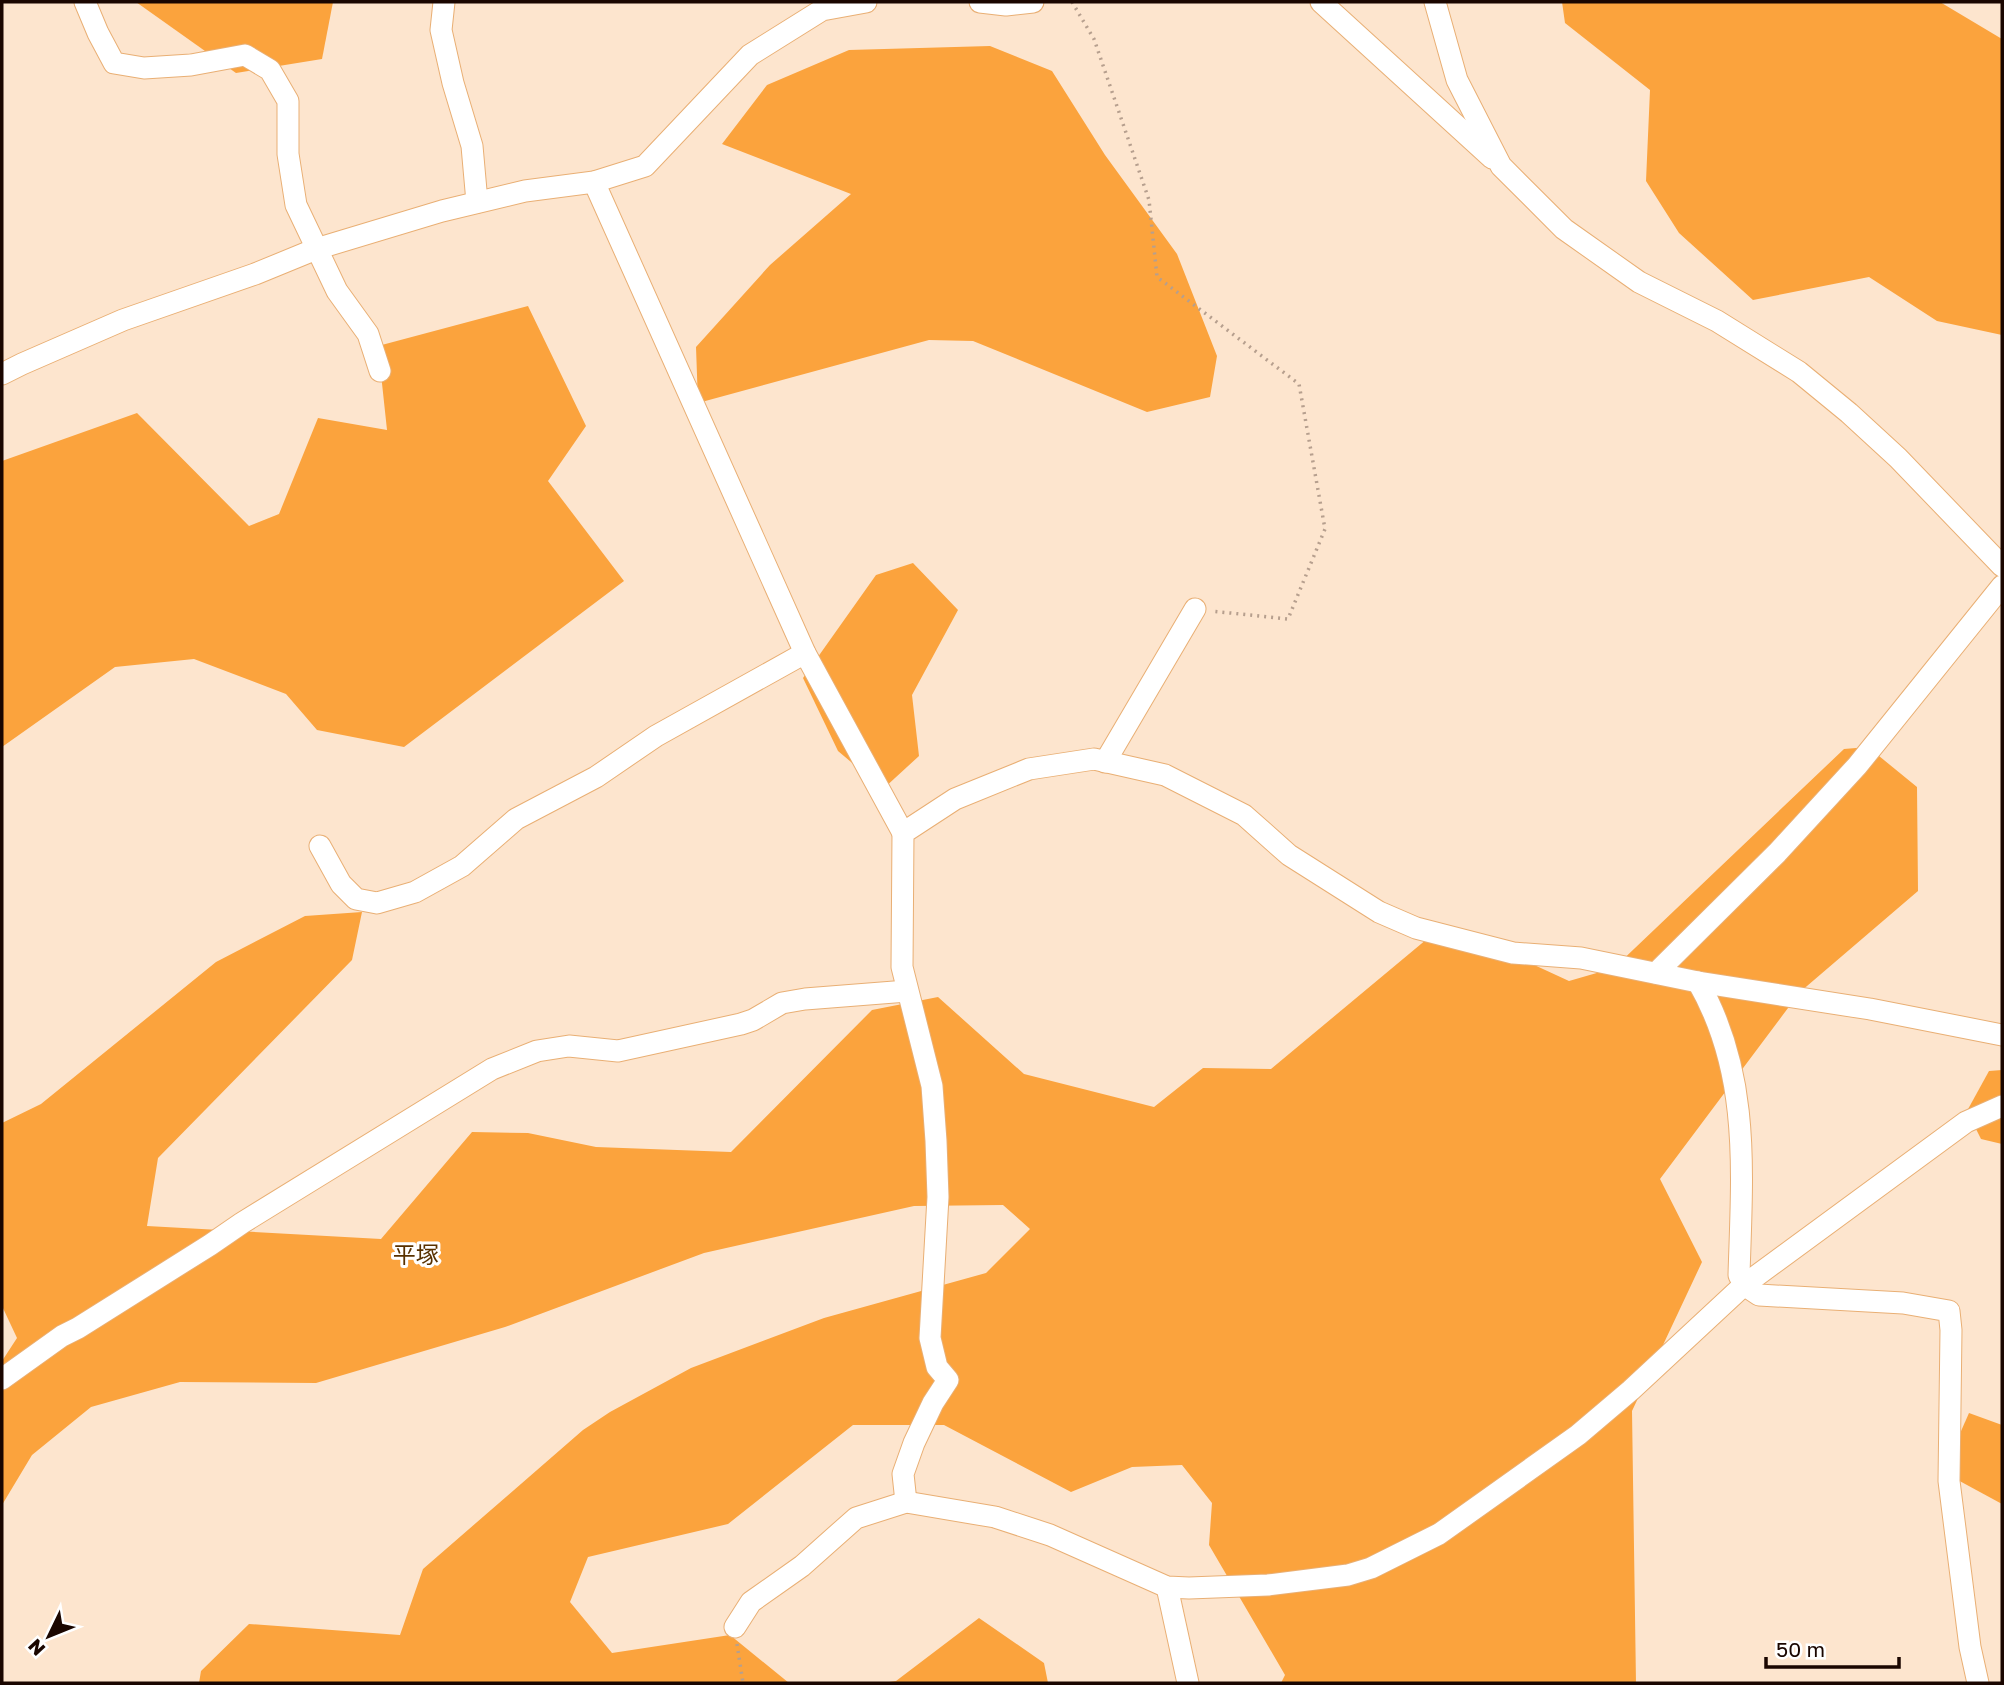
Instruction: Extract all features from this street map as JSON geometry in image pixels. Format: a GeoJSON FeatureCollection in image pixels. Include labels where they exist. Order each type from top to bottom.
{"type":"FeatureCollection","features":[{"type":"Feature","properties":{"kind":"street"},"geometry":{"type":"LineString","coordinates":[[85,2],[114,63],[144,68],[191,65],[245,55],[270,70],[288,101],[288,154],[296,205],[337,291],[368,334],[380,371]]}},
{"type":"Feature","properties":{"kind":"street"},"geometry":{"type":"LineString","coordinates":[[444,2],[441,30],[472,146],[477,202]]}},
{"type":"Feature","properties":{"kind":"street"},"geometry":{"type":"LineString","coordinates":[[2,374],[123,320],[255,274],[316,249],[477,202],[525,191],[594,182],[645,166],[750,55],[822,10],[866,2]]}},
{"type":"Feature","properties":{"kind":"street"},"geometry":{"type":"LineString","coordinates":[[980,2],[1006,5],[1033,2]]}},
{"type":"Feature","properties":{"kind":"street"},"geometry":{"type":"LineString","coordinates":[[1321,2],[1501,166],[1564,229],[1639,282],[1717,321],[1798,372],[1839,404],[1898,458],[2002,566]]}},
{"type":"Feature","properties":{"kind":"street"},"geometry":{"type":"LineString","coordinates":[[1434,2],[1457,80],[1501,166]]}},
{"type":"Feature","properties":{"kind":"street"},"geometry":{"type":"LineString","coordinates":[[594,182],[805,653],[903,833],[902,967],[932,1086],[938,1197],[930,1338],[937,1367],[948,1380],[933,1403],[903,1474],[906,1502]]}},
{"type":"Feature","properties":{"kind":"street"},"geometry":{"type":"LineString","coordinates":[[1656,973],[1777,853],[1857,766],[2002,586]]}},
{"type":"Feature","properties":{"kind":"street"},"geometry":{"type":"LineString","coordinates":[[1105,762],[1195,609]]}},
{"type":"Feature","properties":{"kind":"street"},"geometry":{"type":"LineString","coordinates":[[320,846],[341,884],[356,900],[377,904],[415,892],[462,866],[516,819],[596,777],[656,736],[805,653]]}},
{"type":"Feature","properties":{"kind":"street"},"geometry":{"type":"LineString","coordinates":[[903,833],[955,799],[1028,769],[1094,760],[1105,762],[1165,775],[1244,815],[1289,855],[1379,912],[1416,928],[1513,953],[1581,958],[1698,982],[1870,1009],[2002,1035]]}},
{"type":"Feature","properties":{"kind":"street"},"geometry":{"type":"LineString","coordinates":[[1698,982],[1709,1001],[1732,1064],[1739,1113],[1741,1173],[1739,1275],[1744,1284],[1759,1295],[1903,1303],[1949,1311],[1949,1481],[1970,1647],[1978,1683]]}},
{"type":"Feature","properties":{"kind":"street"},"geometry":{"type":"LineString","coordinates":[[2,1378],[62,1336],[492,1069],[537,1051],[569,1046],[618,1051],[741,1024],[782,1003],[907,991]]}},
{"type":"Feature","properties":{"kind":"street"},"geometry":{"type":"LineString","coordinates":[[735,1627],[751,1602],[802,1566],[856,1518],[906,1502],[995,1517],[1050,1535],[1167,1587],[1268,1585],[1348,1575],[1371,1568],[1439,1534],[1578,1435],[1631,1390],[1744,1284],[1966,1122],[2002,1106]]}},
{"type":"Feature","properties":{"kind":"street"},"geometry":{"type":"LineString","coordinates":[[1167,1587],[1188,1683]]}},
{"type":"Feature","properties":{"kind":"path"},"geometry":{"type":"LineString","coordinates":[[1072,2],[1094,39],[1149,200],[1157,277],[1299,384],[1325,529],[1288,619],[1195,609]]}},
{"type":"Feature","properties":{"kind":"path"},"geometry":{"type":"LineString","coordinates":[[735,1627],[743,1683]]}},
{"type":"Feature","properties":{"kind":"shaded area"},"geometry":{"type":"Polygon","coordinates":[[[136,2],[333,2],[322,59],[236,73],[136,2]]]}},
{"type":"Feature","properties":{"kind":"shaded area"},"geometry":{"type":"Polygon","coordinates":[[[1562,2],[1940,2],[2002,39],[2002,335],[1937,321],[1869,277],[1753,300],[1679,233],[1646,181],[1650,90],[1565,23],[1562,2]]]}},
{"type":"Feature","properties":{"kind":"shaded area"},"geometry":{"type":"Polygon","coordinates":[[[990,46],[1052,71],[1105,155],[1177,254],[1217,356],[1210,397],[1147,412],[973,341],[929,340],[698,403],[696,347],[770,265],[851,194],[722,144],[767,85],[849,50],[990,46]]]}},
{"type":"Feature","properties":{"kind":"shaded area"},"geometry":{"type":"Polygon","coordinates":[[[528,306],[586,426],[548,481],[624,581],[404,747],[317,730],[286,694],[194,659],[115,667],[2,747],[2,461],[137,413],[249,526],[279,514],[318,418],[387,430],[378,346],[528,306]]]}},
{"type":"Feature","properties":{"kind":"shaded area"},"geometry":{"type":"Polygon","coordinates":[[[913,563],[958,610],[912,695],[919,756],[883,789],[838,751],[803,678],[876,575],[913,563]]]}},
{"type":"Feature","properties":{"kind":"shaded area"},"geometry":{"type":"Polygon","coordinates":[[[1868,747],[1917,787],[1918,891],[1800,992],[1660,1179],[1702,1262],[1632,1411],[1636,1683],[1281,1683],[1285,1675],[1209,1545],[1212,1503],[1182,1465],[1132,1467],[1071,1492],[944,1425],[853,1425],[728,1524],[588,1557],[570,1602],[612,1653],[730,1635],[789,1683],[199,1683],[201,1671],[249,1624],[400,1635],[423,1569],[583,1430],[610,1412],[691,1368],[824,1318],[986,1273],[1030,1229],[1003,1205],[914,1206],[704,1253],[505,1327],[316,1383],[180,1382],[91,1407],[32,1455],[2,1505],[2,1361],[17,1338],[2,1306],[2,1123],[41,1104],[216,962],[305,916],[362,912],[352,960],[158,1158],[147,1226],[381,1239],[472,1132],[528,1133],[596,1147],[731,1152],[872,1010],[938,997],[1024,1074],[1154,1107],[1203,1068],[1271,1069],[1445,924],[1569,981],[1614,968],[1844,749],[1868,747]]]}},
{"type":"Feature","properties":{"kind":"shaded area"},"geometry":{"type":"Polygon","coordinates":[[[2002,1070],[2002,1144],[1981,1139],[1967,1111],[1989,1071],[2002,1070]]]}},
{"type":"Feature","properties":{"kind":"shaded area"},"geometry":{"type":"Polygon","coordinates":[[[1969,1413],[2002,1425],[2002,1504],[1943,1472],[1969,1413]]]}},
{"type":"Feature","properties":{"kind":"shaded area"},"geometry":{"type":"Polygon","coordinates":[[[979,1618],[1044,1663],[1048,1683],[882,1683],[896,1681],[979,1618]]]}},
{"type":"Feature","properties":{"kind":"district","name":"平塚"},"geometry":{"type":"Point","coordinates":[416,1255]}}]}
